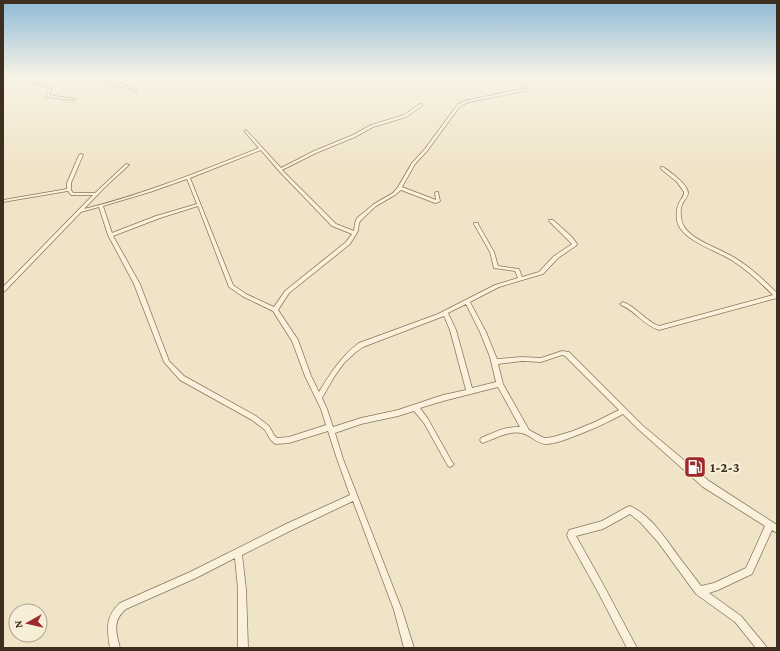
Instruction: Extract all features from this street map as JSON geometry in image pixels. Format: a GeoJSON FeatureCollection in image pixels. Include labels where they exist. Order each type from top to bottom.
{"type":"FeatureCollection","features":[{"type":"Feature","properties":{"kind":"street"},"geometry":{"type":"LineString","coordinates":[[280,170],[315,152],[354,136],[372,126],[405,116],[419,106]]}},
{"type":"Feature","properties":{"kind":"street"},"geometry":{"type":"LineString","coordinates":[[275,310],[288,292],[345,246],[354,233],[359,219],[375,205],[394,194],[400,188],[413,164],[426,150],[457,106]]}},
{"type":"Feature","properties":{"kind":"street"},"geometry":{"type":"LineString","coordinates":[[246,131],[260,149],[331,222],[354,233]]}},
{"type":"Feature","properties":{"kind":"street"},"geometry":{"type":"LineString","coordinates":[[80,211],[101,206],[188,177],[260,149]]}},
{"type":"Feature","properties":{"kind":"street"},"geometry":{"type":"LineString","coordinates":[[81,155],[69,183],[69,190],[72,194],[96,194]]}},
{"type":"Feature","properties":{"kind":"street"},"geometry":{"type":"LineString","coordinates":[[3,290],[96,194],[127,165]]}},
{"type":"Feature","properties":{"kind":"street"},"geometry":{"type":"LineString","coordinates":[[662,168],[678,182],[686,192],[686,196],[680,206],[680,222],[683,230],[700,241],[728,255],[758,278],[777,296]]}},
{"type":"Feature","properties":{"kind":"street"},"geometry":{"type":"LineString","coordinates":[[188,177],[231,286],[244,295],[275,310],[295,340],[319,398],[354,497],[398,610],[409,648]]}},
{"type":"Feature","properties":{"kind":"street"},"geometry":{"type":"LineString","coordinates":[[400,188],[436,202],[438,201],[436,192]]}},
{"type":"Feature","properties":{"kind":"street"},"geometry":{"type":"LineString","coordinates":[[3,200],[69,190]]}},
{"type":"Feature","properties":{"kind":"street"},"geometry":{"type":"LineString","coordinates":[[110,234],[198,205]]}},
{"type":"Feature","properties":{"kind":"street"},"geometry":{"type":"LineString","coordinates":[[101,206],[110,234],[137,284],[164,356],[177,374],[254,418],[267,428],[276,441],[289,440],[500,384]]}},
{"type":"Feature","properties":{"kind":"street"},"geometry":{"type":"LineString","coordinates":[[319,398],[337,367],[356,348],[445,313],[491,288],[541,273],[556,257],[574,245],[573,241],[551,221]]}},
{"type":"Feature","properties":{"kind":"street"},"geometry":{"type":"LineString","coordinates":[[476,224],[492,252],[496,267],[517,270],[521,279]]}},
{"type":"Feature","properties":{"kind":"street"},"geometry":{"type":"LineString","coordinates":[[623,304],[631,308],[653,326],[659,328],[777,296]]}},
{"type":"Feature","properties":{"kind":"street"},"geometry":{"type":"LineString","coordinates":[[467,302],[483,332],[495,362],[500,384],[526,431]]}},
{"type":"Feature","properties":{"kind":"street"},"geometry":{"type":"LineString","coordinates":[[445,313],[453,330],[470,391]]}},
{"type":"Feature","properties":{"kind":"street"},"geometry":{"type":"LineString","coordinates":[[495,362],[522,359],[545,359],[565,353],[623,411],[706,484],[774,527],[749,571],[715,587],[699,592]]}},
{"type":"Feature","properties":{"kind":"street"},"geometry":{"type":"LineString","coordinates":[[415,407],[426,421],[450,464]]}},
{"type":"Feature","properties":{"kind":"street"},"geometry":{"type":"LineString","coordinates":[[483,440],[513,430],[526,431],[541,440],[552,440],[600,423],[623,411]]}},
{"type":"Feature","properties":{"kind":"street"},"geometry":{"type":"LineString","coordinates":[[114,648],[112,622],[115,614],[121,607],[354,497]]}},
{"type":"Feature","properties":{"kind":"street"},"geometry":{"type":"LineString","coordinates":[[632,648],[571,535],[572,533],[603,525],[614,520],[628,510],[633,511],[647,523],[661,539],[699,592],[738,619],[762,648]]}},
{"type":"Feature","properties":{"kind":"street"},"geometry":{"type":"LineString","coordinates":[[238,553],[242,589],[243,648]]}},
{"type":"Feature","properties":{"kind":"place","name":"1-2-3"},"geometry":{"type":"Point","coordinates":[695,467]}}]}
